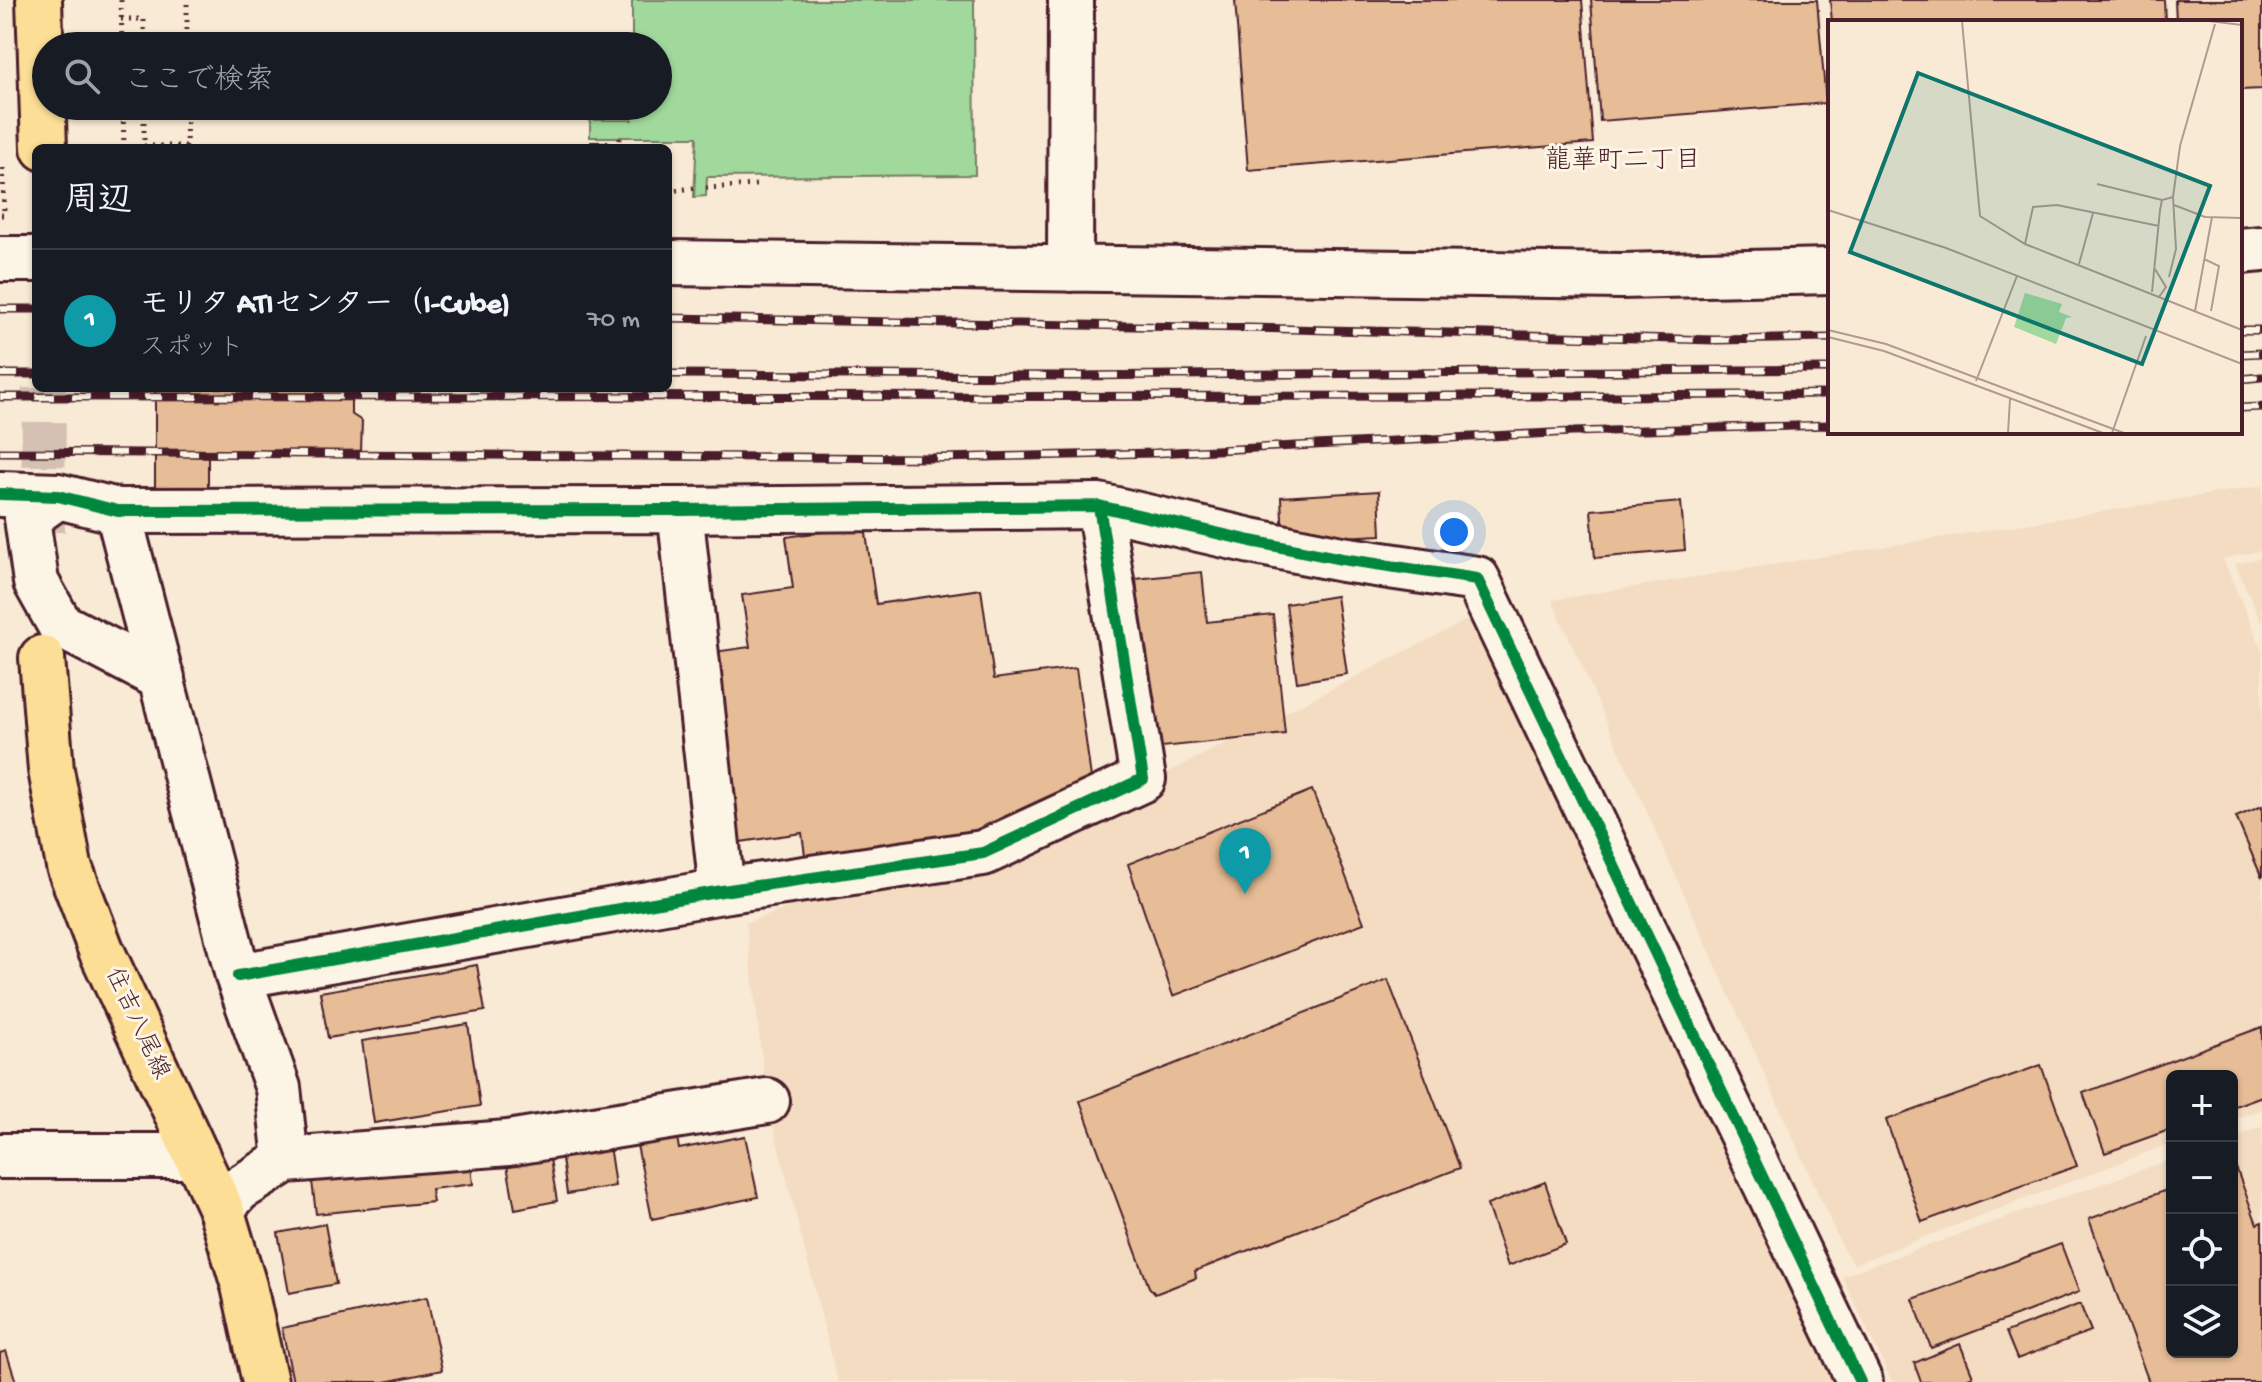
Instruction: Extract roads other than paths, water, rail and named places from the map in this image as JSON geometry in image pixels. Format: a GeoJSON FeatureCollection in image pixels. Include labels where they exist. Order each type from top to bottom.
{"type":"FeatureCollection","features":[{"type":"Feature","properties":{"kind":"main road"},"geometry":{"type":"LineString","coordinates":[[39,0],[40,32]]}},
{"type":"Feature","properties":{"kind":"main road"},"geometry":{"type":"LineString","coordinates":[[43,120],[44,144]]}},
{"type":"Feature","properties":{"kind":"main road","name":"住吉八尾線"},"geometry":{"type":"LineString","coordinates":[[42,658],[51,770],[69,866],[101,950],[221,1209],[244,1286],[265,1382]]}},
{"type":"Feature","properties":{"kind":"street"},"geometry":{"type":"LineString","coordinates":[[1070,269],[1071,0]]}},
{"type":"Feature","properties":{"kind":"street"},"geometry":{"type":"LineString","coordinates":[[2242,251],[2262,249]]}},
{"type":"Feature","properties":{"kind":"street"},"geometry":{"type":"LineString","coordinates":[[0,259],[32,259]]}},
{"type":"Feature","properties":{"kind":"street"},"geometry":{"type":"LineString","coordinates":[[672,263],[1621,276],[1828,271]]}},
{"type":"Feature","properties":{"kind":"street"},"geometry":{"type":"LineString","coordinates":[[0,494],[58,496],[118,511],[1099,506],[1311,553],[1477,579],[1860,1382]]}},
{"type":"Feature","properties":{"kind":"street"},"geometry":{"type":"LineString","coordinates":[[58,496],[27,518],[36,582],[60,625],[162,678]]}},
{"type":"Feature","properties":{"kind":"street"},"geometry":{"type":"LineString","coordinates":[[238,976],[722,891],[983,853],[1143,779],[1099,506]]}},
{"type":"Feature","properties":{"kind":"street"},"geometry":{"type":"LineString","coordinates":[[680,510],[722,891]]}},
{"type":"Feature","properties":{"kind":"street"},"geometry":{"type":"LineString","coordinates":[[118,511],[238,976],[278,1088],[286,1160]]}},
{"type":"Feature","properties":{"kind":"street"},"geometry":{"type":"LineString","coordinates":[[221,1209],[239,1189],[286,1160],[508,1143],[767,1101]]}},
{"type":"Feature","properties":{"kind":"street"},"geometry":{"type":"LineString","coordinates":[[0,1156],[197,1156]]}},
{"type":"Feature","properties":{"kind":"tunnel"},"geometry":{"type":"LineString","coordinates":[[43,532],[44,392]]}},
{"type":"Feature","properties":{"kind":"railway"},"geometry":{"type":"LineString","coordinates":[[0,309],[32,309]]}},
{"type":"Feature","properties":{"kind":"railway"},"geometry":{"type":"LineString","coordinates":[[672,318],[1715,340],[1828,338]]}},
{"type":"Feature","properties":{"kind":"railway"},"geometry":{"type":"LineString","coordinates":[[2242,330],[2262,330]]}},
{"type":"Feature","properties":{"kind":"railway"},"geometry":{"type":"LineString","coordinates":[[2242,354],[2262,353]]}},
{"type":"Feature","properties":{"kind":"railway"},"geometry":{"type":"LineString","coordinates":[[672,374],[1070,376],[1828,369]]}},
{"type":"Feature","properties":{"kind":"railway"},"geometry":{"type":"LineString","coordinates":[[0,374],[32,374]]}},
{"type":"Feature","properties":{"kind":"railway"},"geometry":{"type":"LineString","coordinates":[[2242,379],[2262,377]]}},
{"type":"Feature","properties":{"kind":"railway"},"geometry":{"type":"LineString","coordinates":[[0,397],[1828,394]]}},
{"type":"Feature","properties":{"kind":"railway"},"geometry":{"type":"LineString","coordinates":[[2242,408],[2262,407]]}},
{"type":"Feature","properties":{"kind":"railway"},"geometry":{"type":"LineString","coordinates":[[0,452],[940,458],[1155,453],[1572,432],[1828,425]]}},
{"type":"Feature","properties":{"kind":"place","name":"モリタ ATIセンター（I-Cube)"},"geometry":{"type":"Point","coordinates":[1245,894]}},
{"type":"Feature","properties":{"kind":"district","name":"龍華町二丁目"},"geometry":{"type":"Point","coordinates":[1623,162]}}]}
